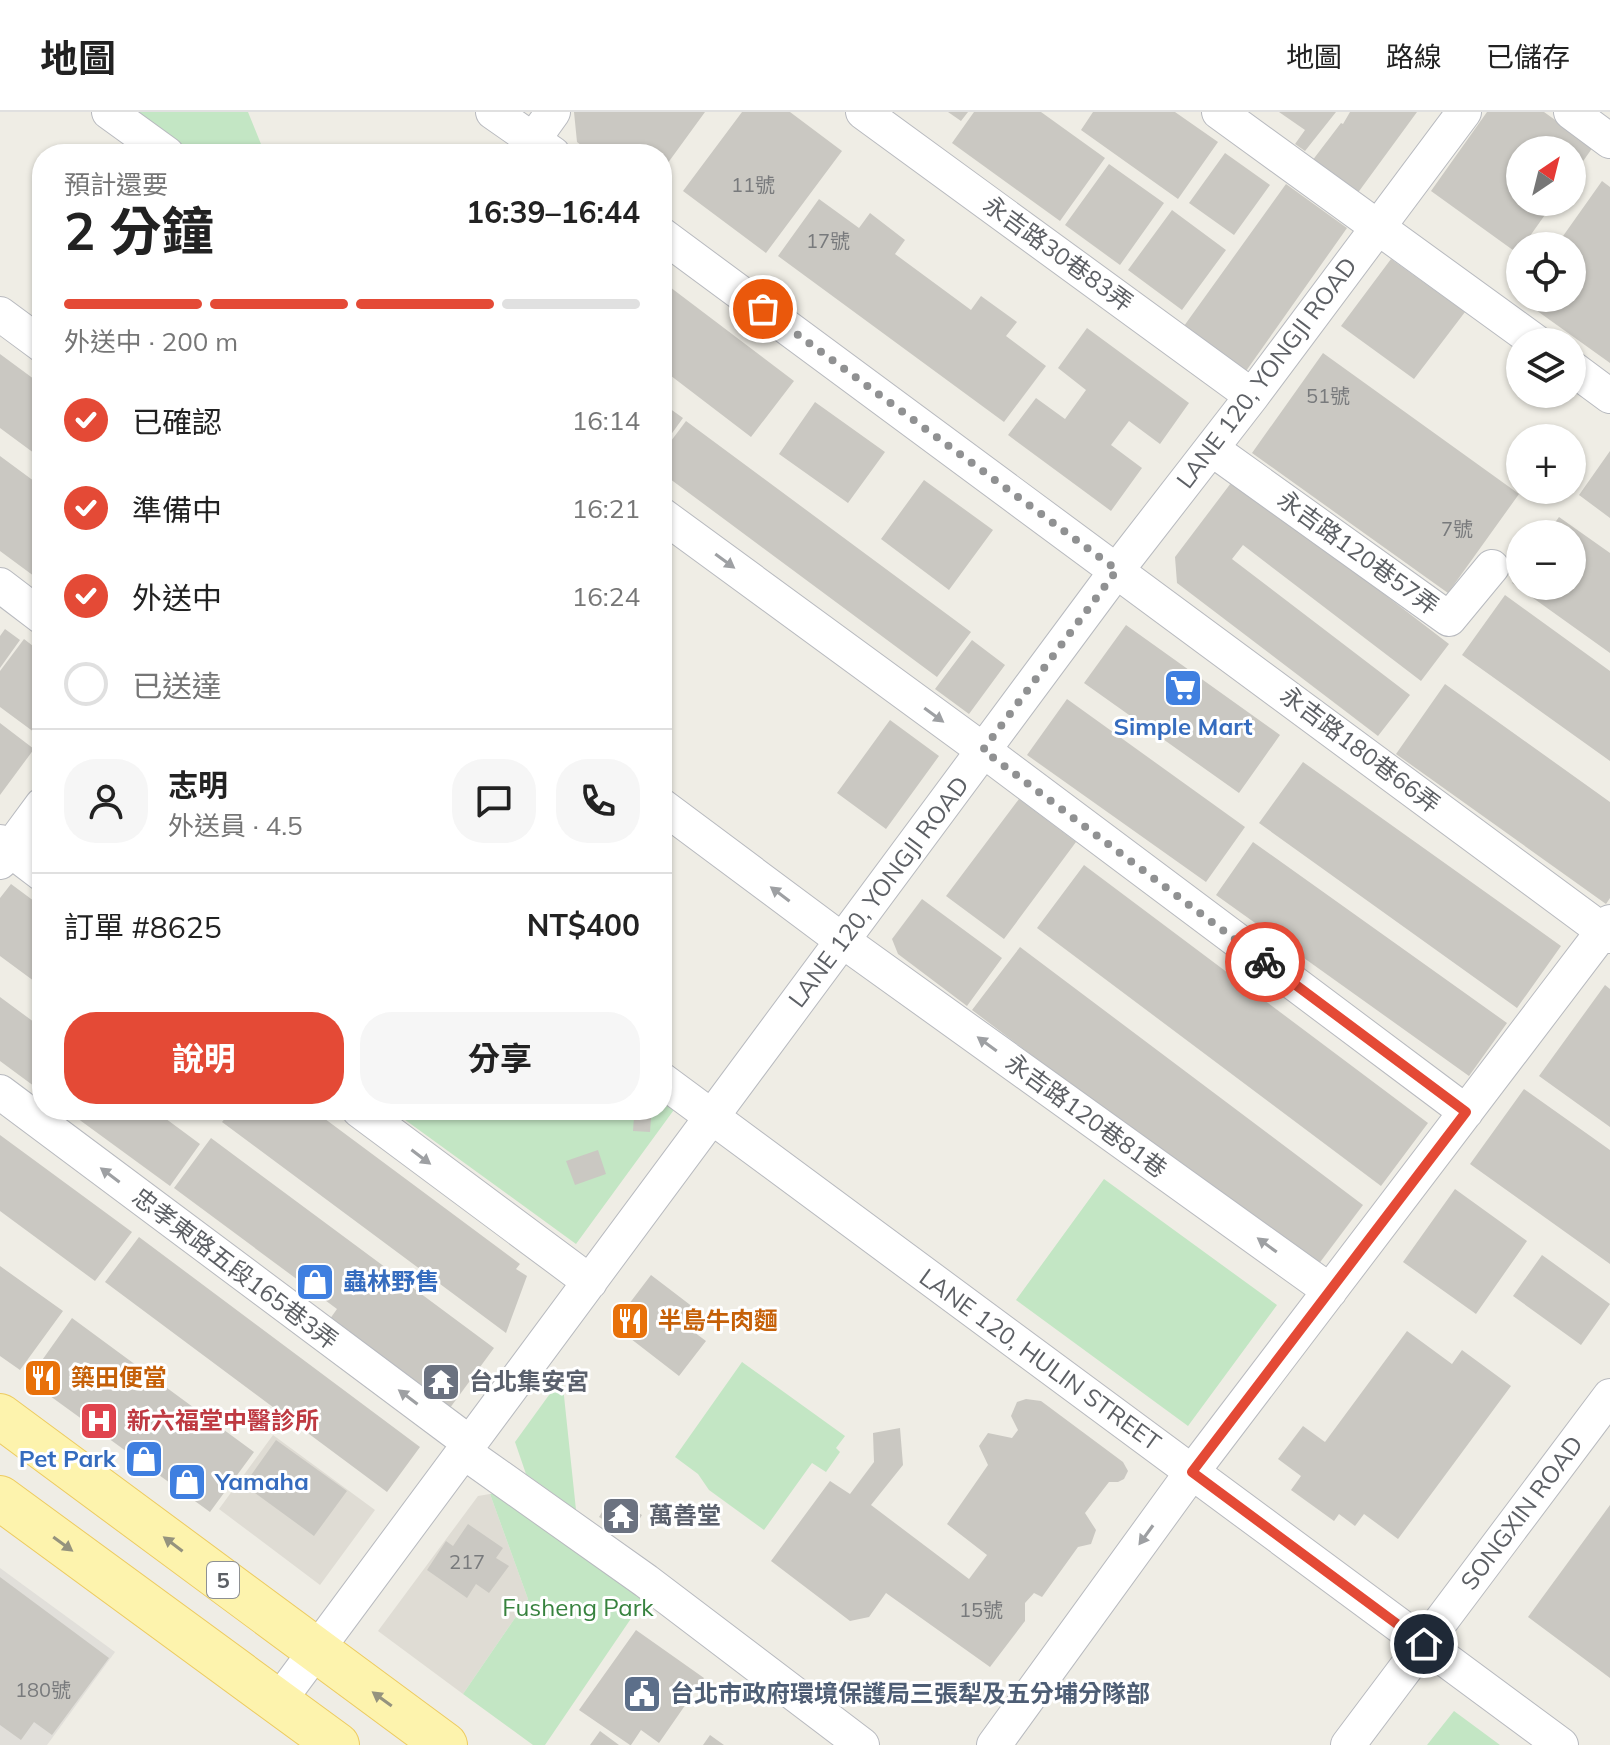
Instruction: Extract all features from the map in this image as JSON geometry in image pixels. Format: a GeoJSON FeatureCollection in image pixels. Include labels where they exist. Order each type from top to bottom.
{"type":"FeatureCollection","features":[{"type":"Feature","properties":{"kind":"main road","name":"5"},"geometry":{"type":"LineString","coordinates":[[0,1416],[445,1745]]}},
{"type":"Feature","properties":{"kind":"main road"},"geometry":{"type":"LineString","coordinates":[[0,1498],[337,1745]]}},
{"type":"Feature","properties":{"kind":"street"},"geometry":{"type":"LineString","coordinates":[[109,112],[153,144]]}},
{"type":"Feature","properties":{"kind":"street"},"geometry":{"type":"LineString","coordinates":[[493,112],[530,144]]}},
{"type":"Feature","properties":{"kind":"street"},"geometry":{"type":"LineString","coordinates":[[538,144],[553,112]]}},
{"type":"Feature","properties":{"kind":"street","name":"永吉路30巷83弄"},"geometry":{"type":"LineString","coordinates":[[863,112],[1252,396]]}},
{"type":"Feature","properties":{"kind":"street"},"geometry":{"type":"LineString","coordinates":[[1219,112],[1517,328]]}},
{"type":"Feature","properties":{"kind":"street","name":"LANE 120, YONGJI ROAD"},"geometry":{"type":"LineString","coordinates":[[278,1702],[1117,570],[1212,449],[1464,112]]}},
{"type":"Feature","properties":{"kind":"street"},"geometry":{"type":"LineString","coordinates":[[1571,112],[1610,141]]}},
{"type":"Feature","properties":{"kind":"street","name":"永吉路180巷66弄"},"geometry":{"type":"LineString","coordinates":[[672,242],[1608,930]]}},
{"type":"Feature","properties":{"kind":"street"},"geometry":{"type":"LineString","coordinates":[[0,314],[32,338]]}},
{"type":"Feature","properties":{"kind":"street"},"geometry":{"type":"LineString","coordinates":[[1586,378],[1610,396]]}},
{"type":"Feature","properties":{"kind":"street","name":"永吉路120巷57弄"},"geometry":{"type":"LineString","coordinates":[[1212,449],[1449,619],[1492,567]]}},
{"type":"Feature","properties":{"kind":"street"},"geometry":{"type":"LineString","coordinates":[[672,522],[983,750],[1466,1112]]}},
{"type":"Feature","properties":{"kind":"street"},"geometry":{"type":"LineString","coordinates":[[0,585],[32,609]]}},
{"type":"Feature","properties":{"kind":"street","name":"永吉路120巷81巷"},"geometry":{"type":"LineString","coordinates":[[672,813],[843,941],[1330,1291]]}},
{"type":"Feature","properties":{"kind":"street"},"geometry":{"type":"LineString","coordinates":[[32,817],[3,851],[32,868]]}},
{"type":"Feature","properties":{"kind":"street"},"geometry":{"type":"LineString","coordinates":[[994,1745],[1192,1472],[1608,930]]}},
{"type":"Feature","properties":{"kind":"street","name":"LANE 120, HULIN STREET"},"geometry":{"type":"LineString","coordinates":[[672,1087],[1561,1745]]}},
{"type":"Feature","properties":{"kind":"street","name":"忠孝東路五段165巷3弄"},"geometry":{"type":"LineString","coordinates":[[0,1092],[32,1116]]}},
{"type":"Feature","properties":{"kind":"street","name":"忠孝東路五段165巷3弄"},"geometry":{"type":"LineString","coordinates":[[37,1120],[862,1745]]}},
{"type":"Feature","properties":{"kind":"street"},"geometry":{"type":"LineString","coordinates":[[372,1120],[590,1282]]}},
{"type":"Feature","properties":{"kind":"street","name":"SONGXIN ROAD"},"geometry":{"type":"LineString","coordinates":[[1348,1745],[1610,1396]]}},
{"type":"Feature","properties":{"kind":"shaded area"},"geometry":{"type":"Polygon","coordinates":[[[273,1435],[375,1510],[320,1585],[219,1509],[273,1435]]]}},
{"type":"Feature","properties":{"kind":"shaded area"},"geometry":{"type":"Polygon","coordinates":[[[490,1494],[528,1599],[463,1694],[378,1631],[478,1496],[490,1494]]]}},
{"type":"Feature","properties":{"kind":"shaded area"},"geometry":{"type":"Polygon","coordinates":[[[0,1568],[115,1652],[47,1745],[0,1745],[0,1568]]]}},
{"type":"Feature","properties":{"kind":"green space"},"geometry":{"type":"Polygon","coordinates":[[[128,112],[248,112],[261,144],[171,144],[128,112]]]}},
{"type":"Feature","properties":{"kind":"green space"},"geometry":{"type":"Polygon","coordinates":[[[405,1120],[667,1120],[576,1244],[405,1120]]]}},
{"type":"Feature","properties":{"kind":"green space"},"geometry":{"type":"Polygon","coordinates":[[[1104,1179],[1277,1305],[1188,1426],[1016,1300],[1104,1179]]]}},
{"type":"Feature","properties":{"kind":"green space"},"geometry":{"type":"Polygon","coordinates":[[[742,1362],[845,1436],[836,1448],[840,1452],[826,1472],[812,1463],[764,1530],[709,1490],[698,1474],[675,1457],[742,1362]]]}},
{"type":"Feature","properties":{"kind":"green space"},"geometry":{"type":"Polygon","coordinates":[[[562,1377],[576,1510],[526,1474],[515,1442],[562,1377]]]}},
{"type":"Feature","properties":{"kind":"green space","name":"Fusheng Park"},"geometry":{"type":"Polygon","coordinates":[[[502,1493],[647,1595],[545,1745],[533,1745],[463,1694],[528,1599],[490,1494],[502,1493]]]}},
{"type":"Feature","properties":{"kind":"green space"},"geometry":{"type":"Polygon","coordinates":[[[1454,1711],[1500,1745],[1427,1745],[1454,1711]]]}},
{"type":"Feature","properties":{"kind":"building"},"geometry":{"type":"Polygon","coordinates":[[[574,112],[705,112],[672,157],[672,144],[577,142],[574,112]]]}},
{"type":"Feature","properties":{"kind":"building"},"geometry":{"type":"Polygon","coordinates":[[[742,112],[790,112],[842,151],[766,253],[683,191],[742,112]]]}},
{"type":"Feature","properties":{"kind":"building"},"geometry":{"type":"Polygon","coordinates":[[[948,112],[968,112],[961,121],[948,112]]]}},
{"type":"Feature","properties":{"kind":"building"},"geometry":{"type":"Polygon","coordinates":[[[974,112],[1041,112],[1105,158],[1060,221],[952,143],[974,112]]]}},
{"type":"Feature","properties":{"kind":"building"},"geometry":{"type":"Polygon","coordinates":[[[1093,112],[1175,112],[1218,142],[1178,199],[1081,130],[1093,112]]]}},
{"type":"Feature","properties":{"kind":"building"},"geometry":{"type":"Polygon","coordinates":[[[1279,112],[1336,112],[1305,151],[1295,144],[1305,130],[1279,112]]]}},
{"type":"Feature","properties":{"kind":"building"},"geometry":{"type":"Polygon","coordinates":[[[1350,112],[1417,112],[1357,194],[1312,161],[1350,112]]]}},
{"type":"Feature","properties":{"kind":"building"},"geometry":{"type":"Polygon","coordinates":[[[1487,112],[1544,112],[1578,136],[1506,136],[1506,216],[1544,216],[1533,232],[1506,232],[1506,245],[1431,191],[1487,112]]]}},
{"type":"Feature","properties":{"kind":"building"},"geometry":{"type":"Polygon","coordinates":[[[1586,142],[1593,147],[1586,157],[1586,142]]]}},
{"type":"Feature","properties":{"kind":"building"},"geometry":{"type":"Polygon","coordinates":[[[1225,153],[1270,185],[1234,235],[1189,203],[1225,153]]]}},
{"type":"Feature","properties":{"kind":"building"},"geometry":{"type":"Polygon","coordinates":[[[1109,164],[1164,203],[1120,265],[1065,225],[1109,164]]]}},
{"type":"Feature","properties":{"kind":"building"},"geometry":{"type":"Polygon","coordinates":[[[1602,181],[1610,187],[1610,363],[1586,346],[1586,328],[1561,328],[1539,312],[1586,312],[1586,232],[1566,232],[1577,216],[1586,216],[1586,204],[1602,181]]]}},
{"type":"Feature","properties":{"kind":"building"},"geometry":{"type":"Polygon","coordinates":[[[1286,184],[1347,228],[1246,371],[1184,326],[1286,184]]]}},
{"type":"Feature","properties":{"kind":"building"},"geometry":{"type":"Polygon","coordinates":[[[819,199],[859,228],[870,213],[905,240],[895,254],[971,310],[981,296],[1017,322],[1006,336],[1046,366],[1004,422],[778,256],[819,199]]]}},
{"type":"Feature","properties":{"kind":"building"},"geometry":{"type":"Polygon","coordinates":[[[1172,210],[1226,250],[1182,310],[1128,270],[1172,210]]]}},
{"type":"Feature","properties":{"kind":"building"},"geometry":{"type":"Polygon","coordinates":[[[1391,259],[1465,312],[1414,379],[1341,326],[1391,259]]]}},
{"type":"Feature","properties":{"kind":"building"},"geometry":{"type":"Polygon","coordinates":[[[672,289],[794,381],[751,437],[672,377],[672,289]]]}},
{"type":"Feature","properties":{"kind":"building"},"geometry":{"type":"Polygon","coordinates":[[[1087,328],[1189,403],[1160,444],[1129,421],[1111,445],[1142,468],[1111,511],[1008,435],[1036,398],[1065,419],[1086,390],[1058,368],[1087,328]]]}},
{"type":"Feature","properties":{"kind":"building"},"geometry":{"type":"Polygon","coordinates":[[[1323,353],[1506,485],[1506,504],[1512,504],[1448,593],[1252,453],[1323,353]]]}},
{"type":"Feature","properties":{"kind":"building"},"geometry":{"type":"Polygon","coordinates":[[[0,354],[32,378],[32,452],[0,428],[0,354]]]}},
{"type":"Feature","properties":{"kind":"building"},"geometry":{"type":"Polygon","coordinates":[[[815,402],[885,452],[848,503],[779,454],[815,402]]]}},
{"type":"Feature","properties":{"kind":"building"},"geometry":{"type":"Polygon","coordinates":[[[672,410],[683,418],[672,433],[672,410]]]}},
{"type":"Feature","properties":{"kind":"building"},"geometry":{"type":"Polygon","coordinates":[[[686,421],[971,632],[937,677],[672,480],[672,440],[686,421]]]}},
{"type":"Feature","properties":{"kind":"building"},"geometry":{"type":"Polygon","coordinates":[[[1610,451],[1610,518],[1586,500],[1586,485],[1610,451]]]}},
{"type":"Feature","properties":{"kind":"building"},"geometry":{"type":"Polygon","coordinates":[[[0,456],[32,480],[32,575],[0,551],[0,456]]]}},
{"type":"Feature","properties":{"kind":"building"},"geometry":{"type":"Polygon","coordinates":[[[1234,479],[1449,644],[1421,681],[1243,545],[1232,559],[1410,695],[1378,736],[1177,583],[1175,557],[1234,479]]]}},
{"type":"Feature","properties":{"kind":"building"},"geometry":{"type":"Polygon","coordinates":[[[924,480],[993,530],[949,590],[881,539],[924,480]]]}},
{"type":"Feature","properties":{"kind":"building"},"geometry":{"type":"Polygon","coordinates":[[[1586,536],[1610,553],[1610,653],[1536,600],[1586,600],[1586,536]]]}},
{"type":"Feature","properties":{"kind":"building"},"geometry":{"type":"Polygon","coordinates":[[[1505,595],[1506,600],[1512,600],[1610,671],[1610,761],[1462,655],[1505,595]]]}},
{"type":"Feature","properties":{"kind":"building"},"geometry":{"type":"Polygon","coordinates":[[[1126,625],[1280,735],[1239,793],[1084,683],[1126,625]]]}},
{"type":"Feature","properties":{"kind":"building"},"geometry":{"type":"Polygon","coordinates":[[[5,629],[20,640],[0,668],[0,636],[5,629]]]}},
{"type":"Feature","properties":{"kind":"building"},"geometry":{"type":"Polygon","coordinates":[[[24,639],[32,645],[32,731],[0,707],[0,671],[24,639]]]}},
{"type":"Feature","properties":{"kind":"building"},"geometry":{"type":"Polygon","coordinates":[[[972,640],[1005,665],[969,714],[935,689],[972,640]]]}},
{"type":"Feature","properties":{"kind":"building"},"geometry":{"type":"Polygon","coordinates":[[[1445,684],[1610,802],[1610,898],[1606,904],[1396,754],[1445,684]]]}},
{"type":"Feature","properties":{"kind":"building"},"geometry":{"type":"Polygon","coordinates":[[[1067,699],[1245,827],[1206,882],[1027,755],[1067,699]]]}},
{"type":"Feature","properties":{"kind":"building"},"geometry":{"type":"Polygon","coordinates":[[[890,720],[939,756],[886,829],[837,793],[890,720]]]}},
{"type":"Feature","properties":{"kind":"building"},"geometry":{"type":"Polygon","coordinates":[[[0,723],[32,747],[32,752],[0,795],[0,723]]]}},
{"type":"Feature","properties":{"kind":"building"},"geometry":{"type":"Polygon","coordinates":[[[1303,762],[1561,946],[1517,1008],[1259,823],[1303,762]]]}},
{"type":"Feature","properties":{"kind":"building"},"geometry":{"type":"Polygon","coordinates":[[[1019,799],[1076,842],[1004,939],[946,896],[1019,799]]]}},
{"type":"Feature","properties":{"kind":"building"},"geometry":{"type":"Polygon","coordinates":[[[1253,842],[1507,1023],[1469,1076],[1216,895],[1253,842]]]}},
{"type":"Feature","properties":{"kind":"building"},"geometry":{"type":"Polygon","coordinates":[[[1084,865],[1428,1123],[1381,1186],[1037,928],[1084,865]]]}},
{"type":"Feature","properties":{"kind":"building"},"geometry":{"type":"Polygon","coordinates":[[[11,884],[32,900],[32,980],[0,956],[0,898],[11,884]]]}},
{"type":"Feature","properties":{"kind":"building"},"geometry":{"type":"Polygon","coordinates":[[[922,899],[1002,958],[967,1006],[898,954],[892,939],[922,899]]]}},
{"type":"Feature","properties":{"kind":"building"},"geometry":{"type":"Polygon","coordinates":[[[1020,947],[1363,1205],[1315,1269],[972,1010],[1020,947]]]}},
{"type":"Feature","properties":{"kind":"building"},"geometry":{"type":"Polygon","coordinates":[[[1605,985],[1610,989],[1610,1127],[1539,1076],[1605,985]]]}},
{"type":"Feature","properties":{"kind":"building"},"geometry":{"type":"Polygon","coordinates":[[[0,997],[32,1021],[32,1085],[0,1061],[0,997]]]}},
{"type":"Feature","properties":{"kind":"building"},"geometry":{"type":"Polygon","coordinates":[[[1524,1089],[1610,1150],[1610,1264],[1470,1164],[1524,1089]]]}},
{"type":"Feature","properties":{"kind":"building"},"geometry":{"type":"Polygon","coordinates":[[[80,1120],[168,1120],[200,1144],[170,1186],[80,1120]]]}},
{"type":"Feature","properties":{"kind":"building"},"geometry":{"type":"Polygon","coordinates":[[[326,1120],[520,1264],[516,1269],[527,1276],[506,1333],[222,1122],[326,1120]]]}},
{"type":"Feature","properties":{"kind":"building"},"geometry":{"type":"Polygon","coordinates":[[[634,1120],[651,1120],[650,1132],[633,1131],[634,1120]]]}},
{"type":"Feature","properties":{"kind":"building"},"geometry":{"type":"Polygon","coordinates":[[[0,1135],[132,1232],[95,1281],[0,1211],[0,1135]]]}},
{"type":"Feature","properties":{"kind":"building"},"geometry":{"type":"Polygon","coordinates":[[[211,1138],[494,1348],[447,1412],[327,1323],[337,1309],[174,1188],[211,1138]]]}},
{"type":"Feature","properties":{"kind":"building"},"geometry":{"type":"Polygon","coordinates":[[[598,1150],[606,1174],[575,1185],[566,1161],[598,1150]]]}},
{"type":"Feature","properties":{"kind":"building"},"geometry":{"type":"Polygon","coordinates":[[[1455,1189],[1527,1241],[1476,1314],[1403,1262],[1455,1189]]]}},
{"type":"Feature","properties":{"kind":"building"},"geometry":{"type":"Polygon","coordinates":[[[139,1237],[420,1447],[387,1492],[105,1282],[139,1237]]]}},
{"type":"Feature","properties":{"kind":"building"},"geometry":{"type":"Polygon","coordinates":[[[1542,1255],[1610,1304],[1581,1345],[1513,1296],[1542,1255]]]}},
{"type":"Feature","properties":{"kind":"building"},"geometry":{"type":"Polygon","coordinates":[[[0,1266],[63,1311],[20,1370],[0,1356],[0,1266]]]}},
{"type":"Feature","properties":{"kind":"building"},"geometry":{"type":"Polygon","coordinates":[[[651,1275],[706,1317],[694,1332],[706,1341],[679,1376],[613,1325],[651,1275]]]}},
{"type":"Feature","properties":{"kind":"building"},"geometry":{"type":"Polygon","coordinates":[[[72,1318],[254,1452],[210,1512],[28,1380],[72,1318]]]}},
{"type":"Feature","properties":{"kind":"building"},"geometry":{"type":"Polygon","coordinates":[[[1407,1331],[1452,1364],[1462,1350],[1511,1386],[1398,1539],[1364,1514],[1355,1526],[1339,1514],[1334,1521],[1291,1490],[1301,1476],[1278,1459],[1303,1426],[1325,1442],[1407,1331]]]}},
{"type":"Feature","properties":{"kind":"building"},"geometry":{"type":"Polygon","coordinates":[[[1026,1399],[1041,1401],[1123,1462],[1128,1471],[1124,1479],[1109,1482],[1085,1513],[1096,1530],[1091,1544],[1078,1547],[1042,1597],[1034,1593],[1025,1603],[1025,1621],[990,1667],[886,1593],[869,1617],[850,1621],[771,1561],[830,1481],[850,1494],[874,1462],[873,1433],[900,1428],[903,1465],[871,1505],[969,1579],[987,1555],[947,1524],[988,1465],[979,1446],[988,1433],[1012,1438],[1018,1430],[1011,1416],[1017,1402],[1026,1399]]]}},
{"type":"Feature","properties":{"kind":"building"},"geometry":{"type":"Polygon","coordinates":[[[276,1440],[347,1491],[314,1536],[244,1485],[276,1440]]]}},
{"type":"Feature","properties":{"kind":"building","name":"萬善堂"},"geometry":{"type":"Polygon","coordinates":[[[611,1497],[642,1515],[630,1535],[599,1517],[611,1497]]]}},
{"type":"Feature","properties":{"kind":"building"},"geometry":{"type":"Polygon","coordinates":[[[1610,1505],[1610,1678],[1528,1617],[1610,1505]]]}},
{"type":"Feature","properties":{"kind":"building"},"geometry":{"type":"Polygon","coordinates":[[[468,1524],[503,1548],[496,1558],[509,1566],[489,1593],[476,1584],[467,1598],[427,1570],[446,1541],[453,1546],[468,1524]]]}},
{"type":"Feature","properties":{"kind":"building"},"geometry":{"type":"Polygon","coordinates":[[[0,1577],[109,1658],[52,1735],[34,1722],[21,1740],[0,1725],[0,1577]]]}},
{"type":"Feature","properties":{"kind":"building","name":"台北市政府環境保護局三張犁及五分埔分隊部"},"geometry":{"type":"Polygon","coordinates":[[[636,1630],[704,1678],[659,1743],[641,1730],[630,1745],[579,1710],[636,1630]]]}},
{"type":"Feature","properties":{"kind":"building"},"geometry":{"type":"Polygon","coordinates":[[[600,1731],[619,1745],[590,1745],[600,1731]]]}},
{"type":"Feature","properties":{"kind":"building"},"geometry":{"type":"Polygon","coordinates":[[[710,1735],[724,1745],[703,1745],[710,1735]]]}},
{"type":"Feature","properties":{"kind":"way so far"},"geometry":{"type":"LineString","coordinates":[[763,309],[1117,570],[983,750],[1265,962]]}},
{"type":"Feature","properties":{"kind":"place","name":"Simple Mart"},"geometry":{"type":"Point","coordinates":[1183,688]}},
{"type":"Feature","properties":{"kind":"place","name":"蟲林野售"},"geometry":{"type":"Point","coordinates":[315,1282]}},
{"type":"Feature","properties":{"kind":"place","name":"半島牛肉麵"},"geometry":{"type":"Point","coordinates":[630,1321]}},
{"type":"Feature","properties":{"kind":"place","name":"築田便當"},"geometry":{"type":"Point","coordinates":[43,1378]}},
{"type":"Feature","properties":{"kind":"place","name":"台北集安宮"},"geometry":{"type":"Point","coordinates":[441,1382]}},
{"type":"Feature","properties":{"kind":"place","name":"新六福堂中醫診所"},"geometry":{"type":"Point","coordinates":[99,1421]}},
{"type":"Feature","properties":{"kind":"place","name":"Pet Park"},"geometry":{"type":"Point","coordinates":[144,1459]}},
{"type":"Feature","properties":{"kind":"place","name":"Yamaha"},"geometry":{"type":"Point","coordinates":[187,1482]}},
{"type":"Feature","properties":{"kind":"place","name":"萬善堂"},"geometry":{"type":"Point","coordinates":[621,1516]}},
{"type":"Feature","properties":{"kind":"place","name":"台北市政府環境保護局三張犁及五分埔分隊部"},"geometry":{"type":"Point","coordinates":[642,1694]}},
{"type":"Feature","properties":{"kind":"route"},"geometry":{"type":"LineString","coordinates":[[1265,962],[1466,1112],[1192,1472],[1424,1644]]}}]}
